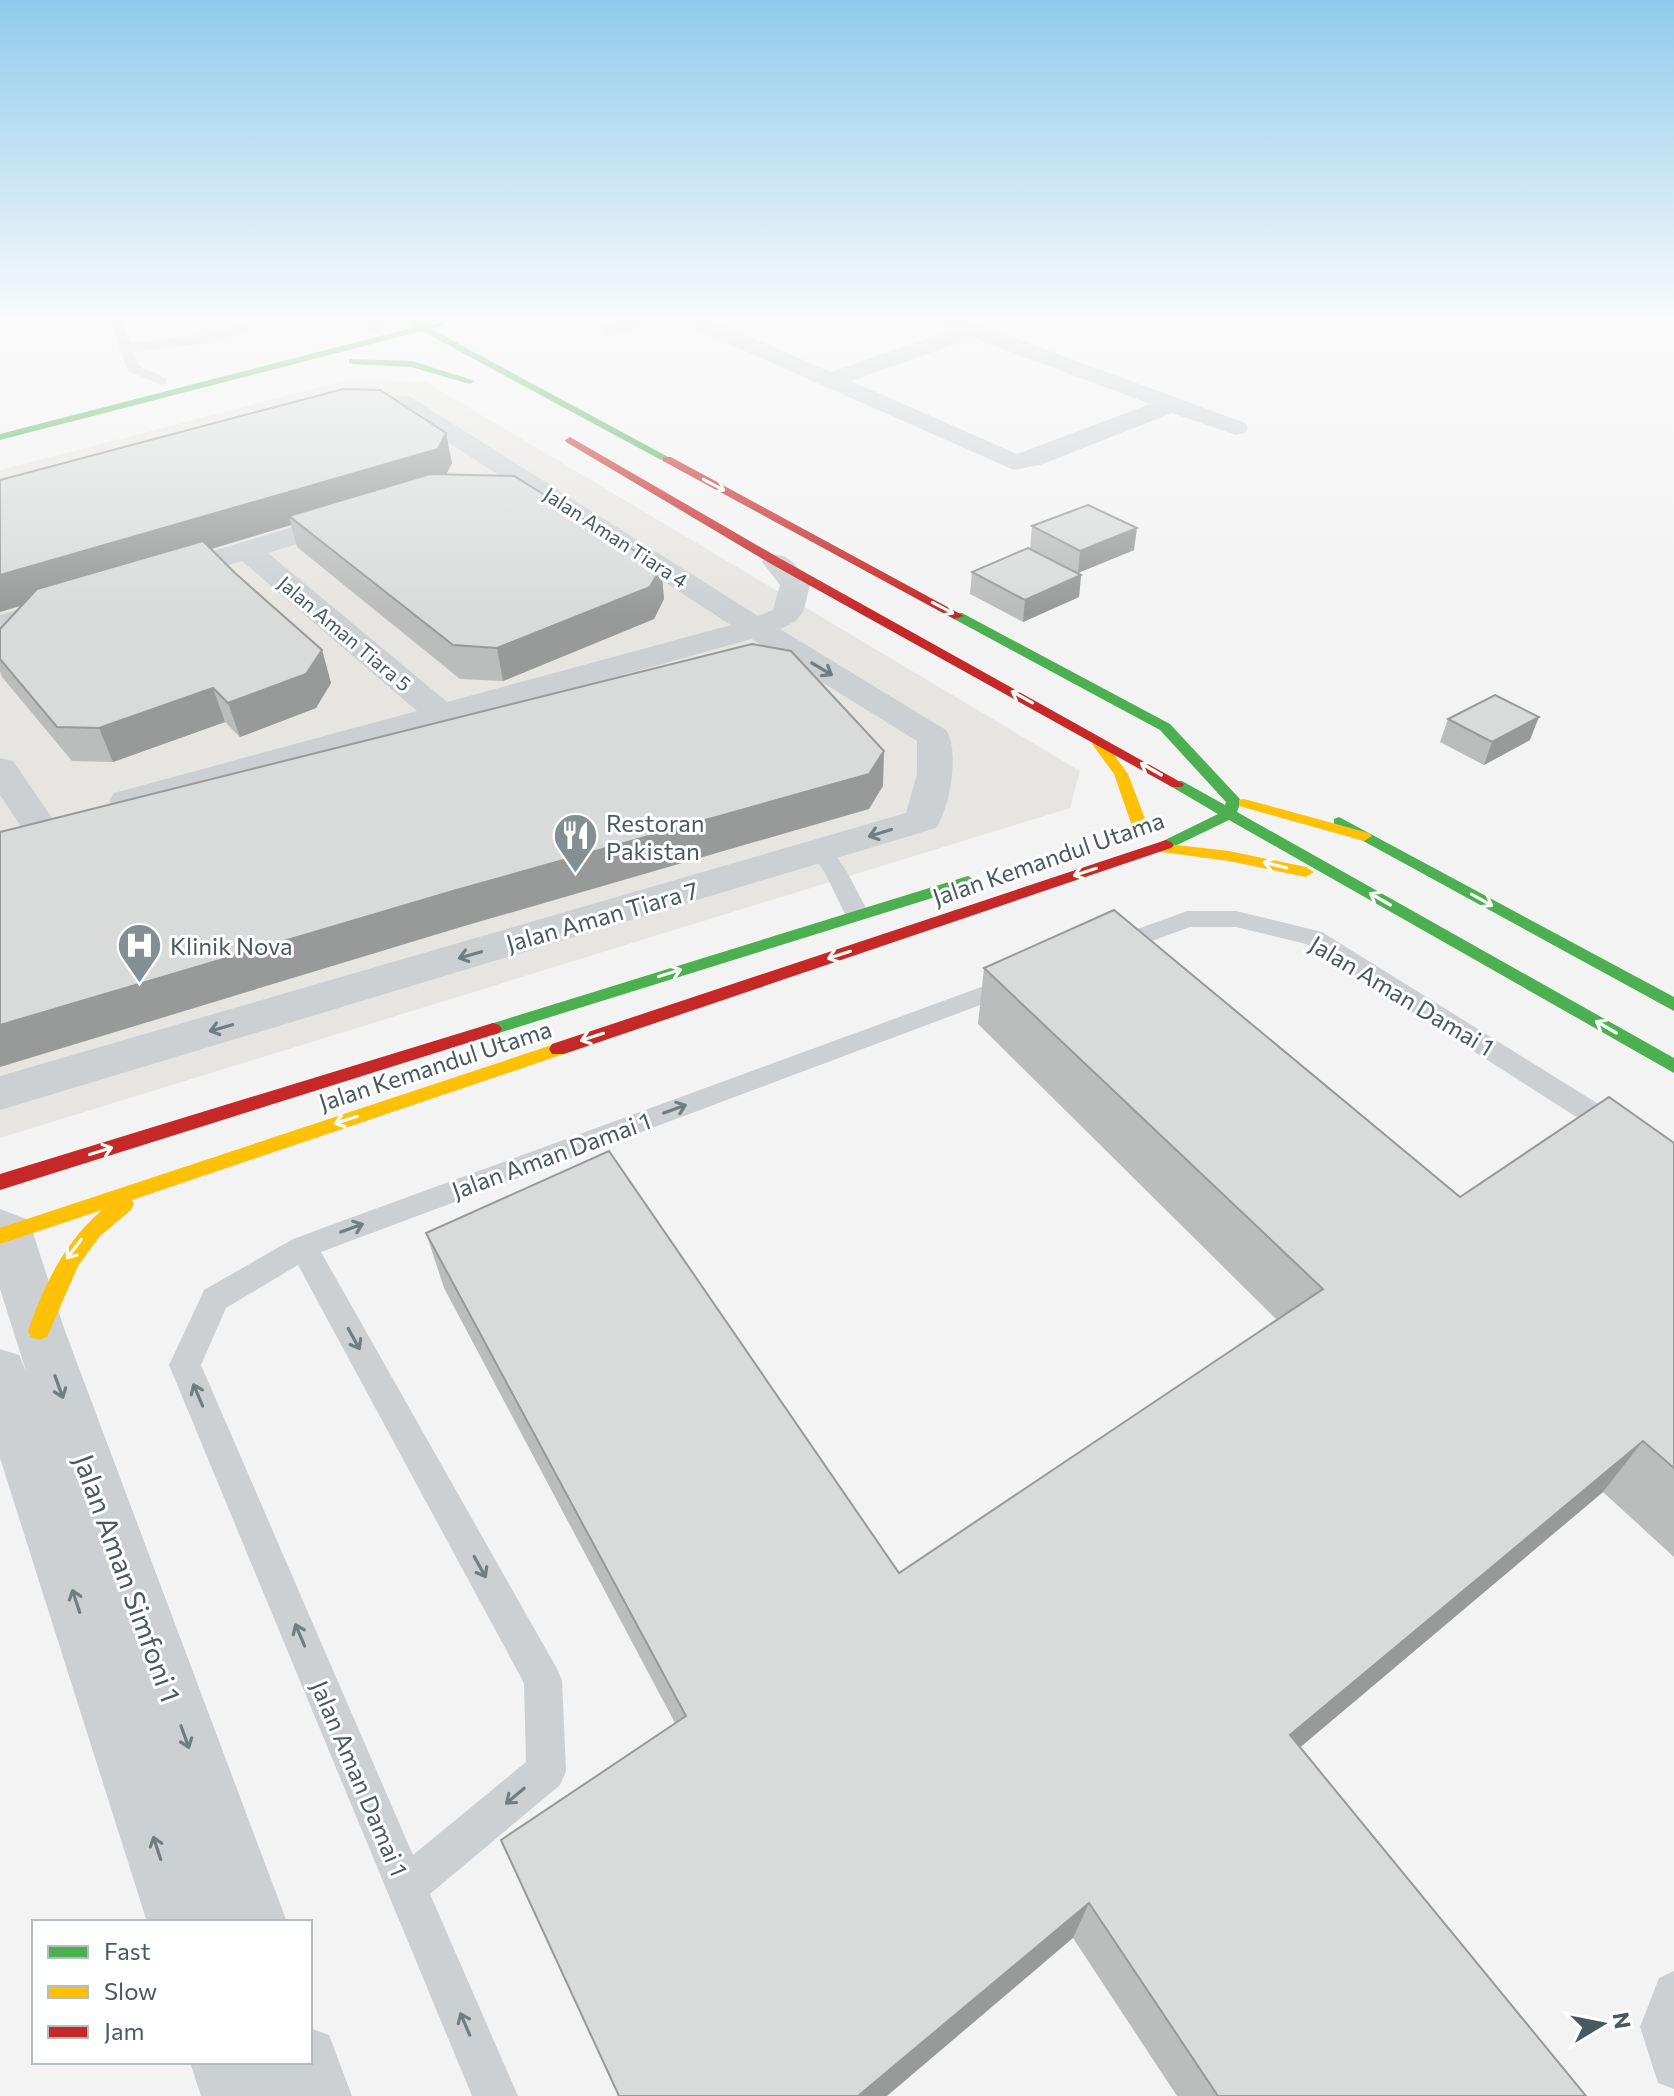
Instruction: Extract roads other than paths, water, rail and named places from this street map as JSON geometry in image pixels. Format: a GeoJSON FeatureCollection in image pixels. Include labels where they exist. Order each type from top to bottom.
{"type":"FeatureCollection","features":[{"type":"Feature","properties":{"kind":"street"},"geometry":{"type":"LineString","coordinates":[[0,437],[79,417]]}},
{"type":"Feature","properties":{"kind":"street","name":"Jalan Aman Tiara 4"},"geometry":{"type":"LineString","coordinates":[[425,417],[756,628]]}},
{"type":"Feature","properties":{"kind":"street"},"geometry":{"type":"LineString","coordinates":[[587,417],[1218,756]]}},
{"type":"Feature","properties":{"kind":"street"},"geometry":{"type":"LineString","coordinates":[[911,417],[1014,462],[1031,460],[1140,417]]}},
{"type":"Feature","properties":{"kind":"street"},"geometry":{"type":"LineString","coordinates":[[1206,417],[1236,428]]}},
{"type":"Feature","properties":{"kind":"street"},"geometry":{"type":"LineString","coordinates":[[550,428],[777,562],[1211,803],[1364,836]]}},
{"type":"Feature","properties":{"kind":"street"},"geometry":{"type":"LineString","coordinates":[[482,478],[511,470]]}},
{"type":"Feature","properties":{"kind":"street"},"geometry":{"type":"LineString","coordinates":[[131,585],[379,510]]}},
{"type":"Feature","properties":{"kind":"street","name":"Jalan Aman Tiara 5"},"geometry":{"type":"LineString","coordinates":[[247,550],[442,715]]}},
{"type":"Feature","properties":{"kind":"street"},"geometry":{"type":"LineString","coordinates":[[0,835],[756,628],[787,615],[795,585],[777,562]]}},
{"type":"Feature","properties":{"kind":"street"},"geometry":{"type":"LineString","coordinates":[[0,625],[87,598]]}},
{"type":"Feature","properties":{"kind":"street","name":"Jalan Aman Tiara 7"},"geometry":{"type":"LineString","coordinates":[[0,1093],[923,820],[935,774],[934,737],[756,628]]}},
{"type":"Feature","properties":{"kind":"street"},"geometry":{"type":"LineString","coordinates":[[1165,727],[1232,807],[1351,883],[1674,1066]]}},
{"type":"Feature","properties":{"kind":"street"},"geometry":{"type":"LineString","coordinates":[[1090,734],[1120,767],[1141,829]]}},
{"type":"Feature","properties":{"kind":"street"},"geometry":{"type":"LineString","coordinates":[[0,769],[68,818]]}},
{"type":"Feature","properties":{"kind":"street"},"geometry":{"type":"LineString","coordinates":[[1298,800],[1674,1005]]}},
{"type":"Feature","properties":{"kind":"street"},"geometry":{"type":"LineString","coordinates":[[1183,814],[1211,803]]}},
{"type":"Feature","properties":{"kind":"street","name":"Jalan Kemandul Utama"},"geometry":{"type":"LineString","coordinates":[[2,1217],[156,1183],[1159,848],[1232,807]]}},
{"type":"Feature","properties":{"kind":"street"},"geometry":{"type":"LineString","coordinates":[[1159,848],[1253,860],[1351,883]]}},
{"type":"Feature","properties":{"kind":"street","name":"Jalan Kemandul Utama"},"geometry":{"type":"LineString","coordinates":[[54,1166],[992,874]]}},
{"type":"Feature","properties":{"kind":"street"},"geometry":{"type":"LineString","coordinates":[[2,1217],[54,1166]]}},
{"type":"Feature","properties":{"kind":"street"},"geometry":{"type":"LineString","coordinates":[[19,1352],[73,1248],[102,1217],[156,1183]]}},
{"type":"Feature","properties":{"kind":"street","name":"Jalan Aman Simfoni 1"},"geometry":{"type":"LineString","coordinates":[[2,1217],[19,1352],[181,1920]]}},
{"type":"Feature","properties":{"kind":"street","name":"Jalan Aman Simfoni 1"},"geometry":{"type":"LineString","coordinates":[[19,1352],[251,1920]]}},
{"type":"Feature","properties":{"kind":"street"},"geometry":{"type":"LineString","coordinates":[[229,2064],[239,2096]]}},
{"type":"Feature","properties":{"kind":"street"},"geometry":{"type":"LineString","coordinates":[[303,2064],[314,2096]]}},
{"type":"Feature","properties":{"kind":"lane"},"geometry":{"type":"LineString","coordinates":[[821,851],[836,872],[857,914]]}},
{"type":"Feature","properties":{"kind":"lane","name":"Jalan Aman Damai 1"},"geometry":{"type":"LineString","coordinates":[[1082,958],[1187,919],[1236,919],[1314,938],[1674,1165]]}},
{"type":"Feature","properties":{"kind":"lane","name":"Jalan Aman Damai 1"},"geometry":{"type":"LineString","coordinates":[[495,2096],[185,1365],[215,1299],[303,1247],[1037,975]]}},
{"type":"Feature","properties":{"kind":"lane"},"geometry":{"type":"LineString","coordinates":[[303,1247],[543,1680],[546,1771],[407,1887]]}},
{"type":"Feature","properties":{"kind":"lane"},"geometry":{"type":"LineString","coordinates":[[1674,1993],[1662,2027],[1674,2067]]}},
{"type":"Feature","properties":{"kind":"place","name":"Restoran Pakistan"},"geometry":{"type":"Point","coordinates":[575,875]}},
{"type":"Feature","properties":{"kind":"place","name":"Klinik Nova"},"geometry":{"type":"Point","coordinates":[139,984]}}]}
